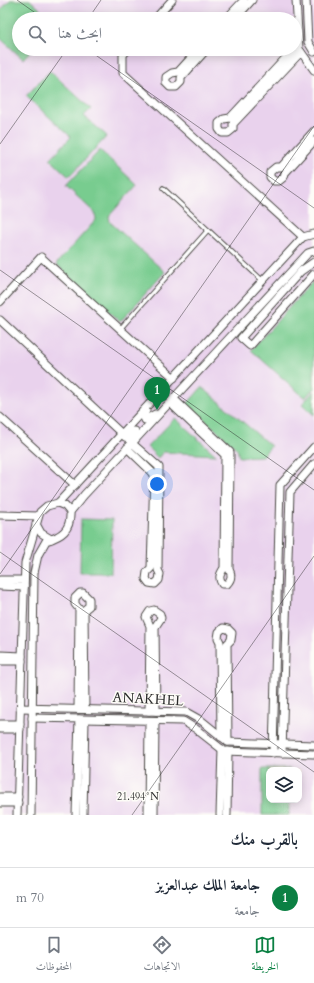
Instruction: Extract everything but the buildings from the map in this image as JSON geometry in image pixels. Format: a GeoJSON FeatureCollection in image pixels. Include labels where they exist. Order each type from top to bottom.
{"type":"FeatureCollection","features":[{"type":"Feature","properties":{"kind":"street"},"geometry":{"type":"LineString","coordinates":[[161,12],[172,0]]}},
{"type":"Feature","properties":{"kind":"street"},"geometry":{"type":"LineString","coordinates":[[233,12],[244,0]]}},
{"type":"Feature","properties":{"kind":"street"},"geometry":{"type":"LineString","coordinates":[[241,12],[252,0]]}},
{"type":"Feature","properties":{"kind":"street"},"geometry":{"type":"LineString","coordinates":[[296,0],[296,12]]}},
{"type":"Feature","properties":{"kind":"street"},"geometry":{"type":"LineString","coordinates":[[306,0],[311,35]]}},
{"type":"Feature","properties":{"kind":"street"},"geometry":{"type":"LineString","coordinates":[[314,27],[308,43],[314,52]]}},
{"type":"Feature","properties":{"kind":"street"},"geometry":{"type":"LineString","coordinates":[[302,52],[314,70]]}},
{"type":"Feature","properties":{"kind":"street"},"geometry":{"type":"LineString","coordinates":[[123,56],[123,73],[303,237]]}},
{"type":"Feature","properties":{"kind":"street"},"geometry":{"type":"LineString","coordinates":[[193,56],[178,72],[172,72],[166,77],[166,83],[170,87],[176,87],[181,82],[181,78],[201,56]]}},
{"type":"Feature","properties":{"kind":"street"},"geometry":{"type":"LineString","coordinates":[[288,56],[230,118],[224,119],[219,123],[219,129],[222,133],[228,133],[233,129],[234,124],[298,56]]}},
{"type":"Feature","properties":{"kind":"street"},"geometry":{"type":"LineString","coordinates":[[314,131],[282,167],[276,167],[270,172],[270,177],[274,181],[279,181],[284,177],[285,172],[314,141]]}},
{"type":"Feature","properties":{"kind":"street"},"geometry":{"type":"LineString","coordinates":[[17,815],[25,563],[40,512],[47,506],[58,503],[303,237],[314,234]]}},
{"type":"Feature","properties":{"kind":"street"},"geometry":{"type":"LineString","coordinates":[[31,815],[34,573],[38,555],[46,541],[59,537],[67,530],[70,521],[70,512],[84,495],[308,253],[314,251]]}},
{"type":"Feature","properties":{"kind":"street"},"geometry":{"type":"LineString","coordinates":[[0,302],[41,258],[174,378]]}},
{"type":"Feature","properties":{"kind":"street"},"geometry":{"type":"LineString","coordinates":[[314,262],[301,271],[241,338],[250,346],[314,274]]}},
{"type":"Feature","properties":{"kind":"street"},"geometry":{"type":"LineString","coordinates":[[0,320],[120,436],[125,437],[132,430],[135,431],[135,434],[122,448],[127,448],[159,467],[158,570],[160,574],[159,580],[155,584],[149,583],[146,579],[147,572],[151,568],[154,474],[127,448]]}},
{"type":"Feature","properties":{"kind":"street"},"geometry":{"type":"LineString","coordinates":[[154,399],[143,418],[145,420],[152,415],[161,412]]}},
{"type":"Feature","properties":{"kind":"street"},"geometry":{"type":"LineString","coordinates":[[172,401],[230,452],[229,569],[232,574],[231,580],[227,584],[222,584],[220,580],[220,573],[224,568],[226,455],[172,401]]}},
{"type":"Feature","properties":{"kind":"street"},"geometry":{"type":"LineString","coordinates":[[0,416],[75,485]]}},
{"type":"Feature","properties":{"kind":"street"},"geometry":{"type":"LineString","coordinates":[[273,753],[280,485],[314,447]]}},
{"type":"Feature","properties":{"kind":"street"},"geometry":{"type":"LineString","coordinates":[[282,753],[284,744],[290,492],[314,464]]}},
{"type":"Feature","properties":{"kind":"street"},"geometry":{"type":"LineString","coordinates":[[58,503],[65,506],[70,512]]}},
{"type":"Feature","properties":{"kind":"street"},"geometry":{"type":"LineString","coordinates":[[0,515],[38,516]]}},
{"type":"Feature","properties":{"kind":"street"},"geometry":{"type":"LineString","coordinates":[[36,524],[41,533],[51,539]]}},
{"type":"Feature","properties":{"kind":"street"},"geometry":{"type":"LineString","coordinates":[[0,580],[24,583]]}},
{"type":"Feature","properties":{"kind":"street"},"geometry":{"type":"LineString","coordinates":[[0,586],[24,583]]}},
{"type":"Feature","properties":{"kind":"street"},"geometry":{"type":"LineString","coordinates":[[83,593],[90,599],[89,606],[84,610],[82,709],[79,609],[75,604],[75,598],[83,593]]}},
{"type":"Feature","properties":{"kind":"street"},"geometry":{"type":"LineString","coordinates":[[154,610],[160,614],[161,618],[155,627],[152,711],[150,626],[146,617],[150,611],[154,610]]}},
{"type":"Feature","properties":{"kind":"street"},"geometry":{"type":"LineString","coordinates":[[221,736],[220,642],[218,638],[219,632],[223,628],[228,629],[232,633],[231,640],[227,644],[228,742],[314,745]]}},
{"type":"Feature","properties":{"kind":"street"},"geometry":{"type":"LineString","coordinates":[[0,655],[22,659]]}},
{"type":"Feature","properties":{"kind":"street"},"geometry":{"type":"LineString","coordinates":[[0,661],[22,659]]}},
{"type":"Feature","properties":{"kind":"street","name":"ANAKHEL"},"geometry":{"type":"LineString","coordinates":[[20,708],[186,712],[202,721],[228,742]]}},
{"type":"Feature","properties":{"kind":"street"},"geometry":{"type":"LineString","coordinates":[[32,718],[183,721],[225,750],[314,754]]}},
{"type":"Feature","properties":{"kind":"street"},"geometry":{"type":"LineString","coordinates":[[76,815],[82,720]]}},
{"type":"Feature","properties":{"kind":"street"},"geometry":{"type":"LineString","coordinates":[[82,720],[83,815]]}},
{"type":"Feature","properties":{"kind":"street"},"geometry":{"type":"LineString","coordinates":[[148,815],[152,721]]}},
{"type":"Feature","properties":{"kind":"street"},"geometry":{"type":"LineString","coordinates":[[152,721],[154,815]]}},
{"type":"Feature","properties":{"kind":"street"},"geometry":{"type":"LineString","coordinates":[[0,724],[20,726]]}},
{"type":"Feature","properties":{"kind":"street"},"geometry":{"type":"LineString","coordinates":[[0,729],[20,726]]}},
{"type":"Feature","properties":{"kind":"street"},"geometry":{"type":"LineString","coordinates":[[220,815],[225,750]]}},
{"type":"Feature","properties":{"kind":"street"},"geometry":{"type":"LineString","coordinates":[[225,750],[227,815]]}},
{"type":"Feature","properties":{"kind":"street"},"geometry":{"type":"LineString","coordinates":[[0,797],[18,800]]}},
{"type":"Feature","properties":{"kind":"street"},"geometry":{"type":"LineString","coordinates":[[0,803],[18,800]]}},
{"type":"Feature","properties":{"kind":"lane"},"geometry":{"type":"LineString","coordinates":[[163,188],[263,281]]}},
{"type":"Feature","properties":{"kind":"lane"},"geometry":{"type":"LineString","coordinates":[[120,329],[208,230]]}},
{"type":"Feature","properties":{"kind":"shaded area"},"geometry":{"type":"Polygon","coordinates":[[[0,0],[314,0],[314,815],[0,815],[0,0]]]}},
{"type":"Feature","properties":{"kind":"green space"},"geometry":{"type":"Polygon","coordinates":[[[10,0],[30,0],[43,12],[12,12],[12,49],[0,38],[0,11],[10,0]]]}},
{"type":"Feature","properties":{"kind":"green space"},"geometry":{"type":"Polygon","coordinates":[[[50,71],[91,109],[84,116],[107,136],[69,177],[50,159],[71,137],[26,96],[50,71]]]}},
{"type":"Feature","properties":{"kind":"green space"},"geometry":{"type":"Polygon","coordinates":[[[100,150],[137,185],[109,216],[110,222],[165,272],[120,322],[56,264],[96,220],[95,213],[66,186],[100,150]]]}},
{"type":"Feature","properties":{"kind":"green space"},"geometry":{"type":"Polygon","coordinates":[[[314,280],[314,388],[305,398],[251,350],[314,280]]]}},
{"type":"Feature","properties":{"kind":"green space"},"geometry":{"type":"Polygon","coordinates":[[[202,387],[271,446],[262,456],[239,457],[237,449],[187,404],[202,387]]]}},
{"type":"Feature","properties":{"kind":"green space"},"geometry":{"type":"Polygon","coordinates":[[[314,391],[314,415],[302,404],[314,391]]]}},
{"type":"Feature","properties":{"kind":"green space"},"geometry":{"type":"Polygon","coordinates":[[[175,418],[216,455],[163,452],[158,458],[147,447],[175,418]]]}},
{"type":"Feature","properties":{"kind":"green space"},"geometry":{"type":"Polygon","coordinates":[[[81,519],[112,520],[111,573],[80,573],[81,519]]]}},
{"type":"Feature","properties":{"kind":"green space"},"geometry":{"type":"Polygon","coordinates":[[[262,769],[266,769],[266,803],[289,803],[289,815],[262,815],[262,769]]]}},
{"type":"Feature","properties":{"kind":"place","name":"جامعة الملك عبدالعزيز"},"geometry":{"type":"Point","coordinates":[157,410]}}]}
